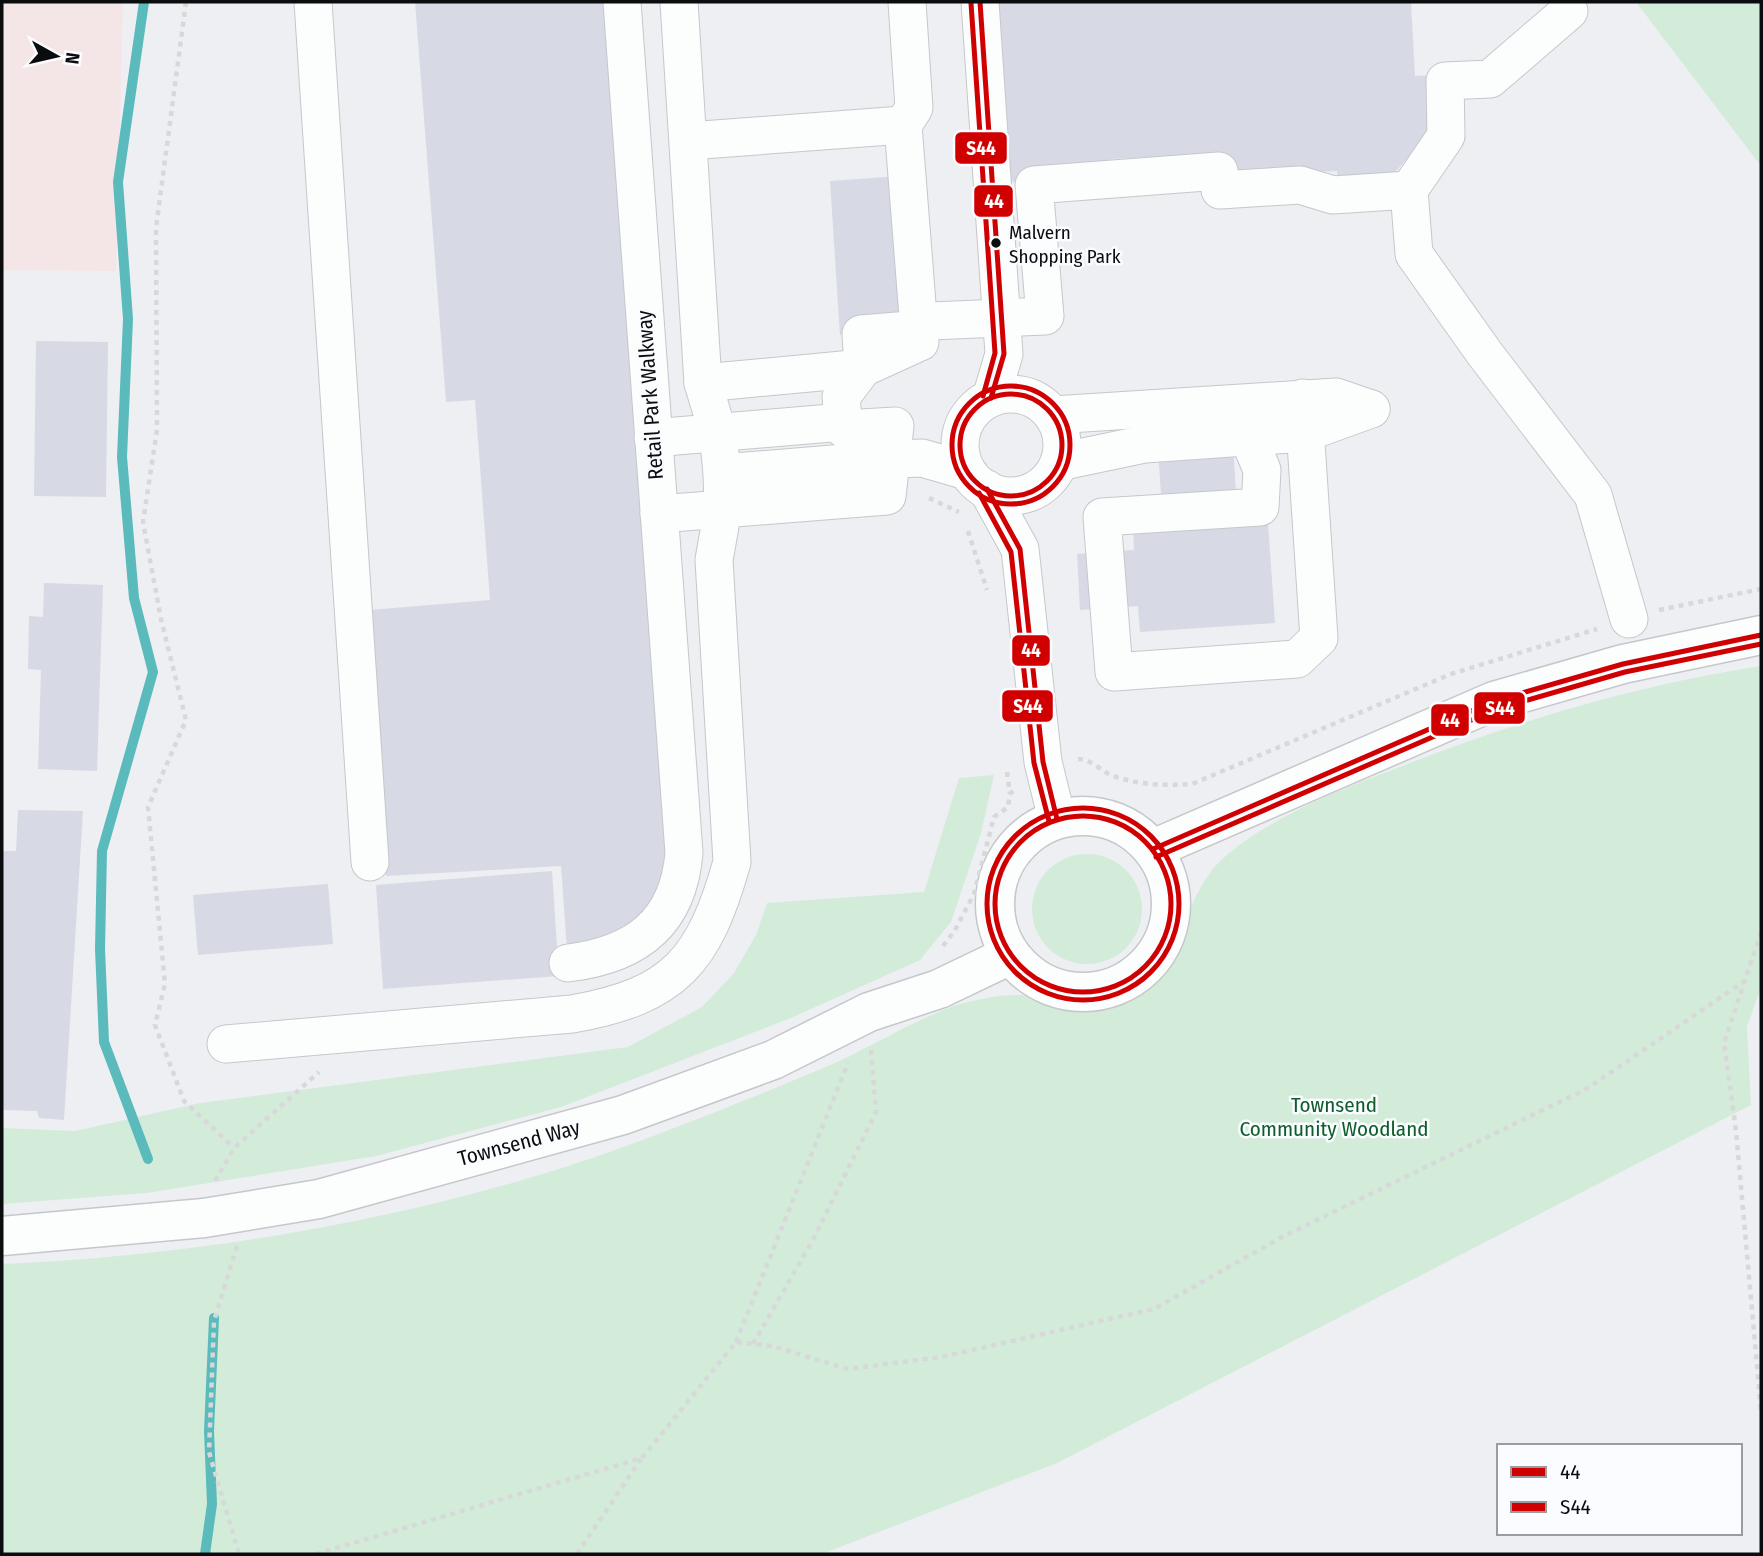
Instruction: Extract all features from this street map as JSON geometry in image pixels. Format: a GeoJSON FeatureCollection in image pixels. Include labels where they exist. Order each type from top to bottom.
{"type":"FeatureCollection","features":[{"type":"Feature","properties":{"kind":"main road"},"geometry":{"type":"LineString","coordinates":[[1153,849],[1494,701],[1623,664],[1761,635]]}},
{"type":"Feature","properties":{"kind":"main road"},"geometry":{"type":"LineString","coordinates":[[1077,815],[1114,820],[1153,849],[1171,893],[1170,923],[1165,938],[1142,970],[1122,984],[1090,993],[1059,990],[1036,980],[1010,955],[998,929],[994,909],[997,880],[1018,842],[1057,819],[1077,815]]}},
{"type":"Feature","properties":{"kind":"main road","name":"Townsend Way"},"geometry":{"type":"LineString","coordinates":[[2,1236],[204,1218],[318,1199],[624,1115],[773,1060],[869,1012],[939,989],[1010,955]]}},
{"type":"Feature","properties":{"kind":"street"},"geometry":{"type":"LineString","coordinates":[[313,2],[370,862]]}},
{"type":"Feature","properties":{"kind":"street","name":"Retail Park Walkway"},"geometry":{"type":"LineString","coordinates":[[568,963],[597,960],[628,948],[655,928],[676,894],[683,863],[622,2]]}},
{"type":"Feature","properties":{"kind":"street"},"geometry":{"type":"LineString","coordinates":[[226,1044],[572,1014],[618,1006],[668,981],[675,974],[697,950],[720,904],[732,862],[714,561],[723,509],[722,473],[718,433],[703,383],[679,2]]}},
{"type":"Feature","properties":{"kind":"street"},"geometry":{"type":"LineString","coordinates":[[907,2],[914,108],[904,125],[919,326]]}},
{"type":"Feature","properties":{"kind":"street"},"geometry":{"type":"LineString","coordinates":[[980,2],[1004,354],[991,398]]}},
{"type":"Feature","properties":{"kind":"street"},"geometry":{"type":"LineString","coordinates":[[1569,11],[1490,79],[1446,81],[1446,136],[1409,190],[1414,254],[1485,354],[1593,495],[1629,619]]}},
{"type":"Feature","properties":{"kind":"street"},"geometry":{"type":"LineString","coordinates":[[689,141],[904,125]]}},
{"type":"Feature","properties":{"kind":"street"},"geometry":{"type":"LineString","coordinates":[[902,466],[895,426],[844,429],[841,397],[863,368],[861,334],[910,330],[931,321],[1045,316],[1034,185],[1219,171],[1220,190],[1300,185],[1333,195],[1409,190]]}},
{"type":"Feature","properties":{"kind":"street"},"geometry":{"type":"LineString","coordinates":[[1004,354],[1062,438],[1053,471],[1020,549],[1043,762],[1057,819]]}},
{"type":"Feature","properties":{"kind":"street"},"geometry":{"type":"LineString","coordinates":[[703,383],[863,368]]}},
{"type":"Feature","properties":{"kind":"street"},"geometry":{"type":"LineString","coordinates":[[1020,549],[972,491],[960,447],[962,430],[973,411],[991,398],[1007,394],[1041,406],[1304,415]]}},
{"type":"Feature","properties":{"kind":"street"},"geometry":{"type":"LineString","coordinates":[[1248,436],[1262,470],[1260,507],[1102,517],[1114,672],[1297,659],[1319,638],[1304,415]]}},
{"type":"Feature","properties":{"kind":"street"},"geometry":{"type":"LineString","coordinates":[[722,473],[902,466],[972,491],[1016,496],[1032,492],[1053,471],[1145,444],[1248,436],[1304,415]]}},
{"type":"Feature","properties":{"kind":"street"},"geometry":{"type":"LineString","coordinates":[[653,438],[843,422]]}},
{"type":"Feature","properties":{"kind":"street"},"geometry":{"type":"LineString","coordinates":[[659,514],[887,496],[902,466],[962,430]]}},
{"type":"Feature","properties":{"kind":"path"},"geometry":{"type":"LineString","coordinates":[[186,2],[156,228],[157,430],[143,522],[161,619],[186,720],[148,807],[165,985],[155,1025],[184,1101],[234,1148]]}},
{"type":"Feature","properties":{"kind":"path"},"geometry":{"type":"LineString","coordinates":[[902,466],[972,491]]}},
{"type":"Feature","properties":{"kind":"path"},"geometry":{"type":"LineString","coordinates":[[966,525],[990,599]]}},
{"type":"Feature","properties":{"kind":"path"},"geometry":{"type":"LineString","coordinates":[[1010,794],[1043,762],[1084,759],[1109,774],[1129,781],[1158,786],[1192,784],[1451,674],[1629,619],[1761,590]]}},
{"type":"Feature","properties":{"kind":"path"},"geometry":{"type":"LineString","coordinates":[[941,949],[955,930],[974,894],[994,817],[1008,807],[1010,794],[1007,768]]}},
{"type":"Feature","properties":{"kind":"path"},"geometry":{"type":"LineString","coordinates":[[1761,932],[1724,1043],[1736,1131],[1761,1410]]}},
{"type":"Feature","properties":{"kind":"path"},"geometry":{"type":"LineString","coordinates":[[736,1342],[772,1346],[848,1369],[941,1357],[1154,1309],[1282,1237],[1588,1088],[1746,980]]}},
{"type":"Feature","properties":{"kind":"path"},"geometry":{"type":"LineString","coordinates":[[755,1344],[814,1238],[876,1112],[869,1012]]}},
{"type":"Feature","properties":{"kind":"path"},"geometry":{"type":"LineString","coordinates":[[577,1554],[642,1458],[736,1342],[869,1012]]}},
{"type":"Feature","properties":{"kind":"path"},"geometry":{"type":"LineString","coordinates":[[239,1554],[209,1452],[214,1321],[248,1210],[209,1191],[234,1148],[324,1068]]}},
{"type":"Feature","properties":{"kind":"path"},"geometry":{"type":"LineString","coordinates":[[316,1554],[642,1458]]}},
{"type":"Feature","properties":{"kind":"shaded area"},"geometry":{"type":"Polygon","coordinates":[[[2,2],[123,2],[116,271],[2,270],[2,2]]]}},
{"type":"Feature","properties":{"kind":"green space"},"geometry":{"type":"Polygon","coordinates":[[[1636,2],[1761,2],[1761,166],[1636,2]]]}},
{"type":"Feature","properties":{"kind":"green space","name":"Townsend Community Woodland"},"geometry":{"type":"Polygon","coordinates":[[[1761,666],[1761,987],[1747,1027],[1751,1105],[1057,1463],[822,1554],[2,1554],[2,1264],[155,1252],[309,1230],[385,1215],[461,1197],[607,1153],[823,1068],[921,1020],[961,1004],[1012,995],[1035,996],[1090,1006],[1118,1001],[1133,994],[1164,964],[1201,887],[1213,870],[1247,840],[1288,815],[1378,775],[1488,734],[1623,694],[1761,666]]]}},
{"type":"Feature","properties":{"kind":"green space"},"geometry":{"type":"Polygon","coordinates":[[[994,775],[981,833],[951,922],[920,960],[791,1018],[561,1107],[376,1156],[147,1193],[2,1204],[2,1128],[75,1131],[200,1103],[628,1047],[702,1007],[734,973],[756,935],[767,903],[924,892],[959,778],[994,775]]]}},
{"type":"Feature","properties":{"kind":"green space"},"geometry":{"type":"Polygon","coordinates":[[[1087,854],[1108,858],[1126,870],[1138,888],[1142,909],[1138,930],[1126,948],[1108,960],[1087,964],[1066,960],[1048,948],[1036,930],[1032,909],[1036,888],[1048,870],[1066,858],[1087,854]]]}},
{"type":"Feature","properties":{"kind":"building"},"geometry":{"type":"Polygon","coordinates":[[[415,2],[605,2],[676,894],[568,963],[561,866],[386,876],[369,610],[490,600],[475,400],[446,402],[415,2]]]}},
{"type":"Feature","properties":{"kind":"building"},"geometry":{"type":"Polygon","coordinates":[[[997,2],[1411,2],[1415,76],[1439,75],[1429,135],[1395,172],[1396,184],[1338,187],[1337,171],[1229,176],[1228,153],[1111,159],[1112,176],[1007,182],[997,2]]]}},
{"type":"Feature","properties":{"kind":"building"},"geometry":{"type":"Polygon","coordinates":[[[900,176],[910,330],[840,335],[830,181],[900,176]]]}},
{"type":"Feature","properties":{"kind":"building"},"geometry":{"type":"Polygon","coordinates":[[[36,341],[108,342],[106,497],[34,496],[36,341]]]}},
{"type":"Feature","properties":{"kind":"building"},"geometry":{"type":"Polygon","coordinates":[[[1233,444],[1238,525],[1268,523],[1275,623],[1140,632],[1138,606],[1080,610],[1077,554],[1134,550],[1133,528],[1163,526],[1158,449],[1233,444]]]}},
{"type":"Feature","properties":{"kind":"building"},"geometry":{"type":"Polygon","coordinates":[[[44,583],[103,585],[97,771],[38,769],[41,670],[28,669],[29,616],[43,617],[44,583]]]}},
{"type":"Feature","properties":{"kind":"building"},"geometry":{"type":"Polygon","coordinates":[[[18,810],[83,811],[64,1120],[39,1118],[37,1111],[2,1110],[2,851],[16,851],[18,810]]]}},
{"type":"Feature","properties":{"kind":"building"},"geometry":{"type":"Polygon","coordinates":[[[552,871],[559,976],[383,989],[376,885],[552,871]]]}},
{"type":"Feature","properties":{"kind":"building"},"geometry":{"type":"Polygon","coordinates":[[[328,884],[333,944],[198,955],[193,895],[328,884]]]}},
{"type":"Feature","properties":{"kind":"waterway"},"geometry":{"type":"LineString","coordinates":[[144,2],[118,182],[128,319],[122,457],[134,598],[153,672],[102,851],[100,949],[104,1042],[148,1159]]}},
{"type":"Feature","properties":{"kind":"waterway"},"geometry":{"type":"LineString","coordinates":[[205,1554],[212,1504],[209,1431],[214,1318]]}},
{"type":"Feature","properties":{"kind":"transit line","name":"44"},"geometry":{"type":"LineString","coordinates":[[980,2],[1004,354],[991,398]]}},
{"type":"Feature","properties":{"kind":"transit line","name":"S44"},"geometry":{"type":"LineString","coordinates":[[971,3],[995,353],[983,396]]}},
{"type":"Feature","properties":{"kind":"transit line","name":"S44"},"geometry":{"type":"LineString","coordinates":[[1011,386],[1034,390],[1053,403],[1066,422],[1070,445],[1066,468],[1053,487],[1034,500],[1011,504],[988,500],[969,487],[956,468],[952,445],[956,422],[969,403],[988,390],[1011,386]]}},
{"type":"Feature","properties":{"kind":"transit line","name":"44"},"geometry":{"type":"LineString","coordinates":[[1011,394],[1030,398],[1047,409],[1058,426],[1062,445],[1058,464],[1047,481],[1030,492],[1011,496],[992,492],[975,481],[964,464],[960,445],[964,426],[975,409],[992,398],[1011,394]]}},
{"type":"Feature","properties":{"kind":"transit line","name":"44"},"geometry":{"type":"LineString","coordinates":[[987,489],[1020,549],[1043,762],[1057,819]]}},
{"type":"Feature","properties":{"kind":"transit line","name":"S44"},"geometry":{"type":"LineString","coordinates":[[979,493],[1011,552],[1034,763],[1049,821]]}},
{"type":"Feature","properties":{"kind":"transit line","name":"44"},"geometry":{"type":"LineString","coordinates":[[1153,849],[1494,701],[1623,664],[1761,635]]}},
{"type":"Feature","properties":{"kind":"transit line","name":"S44"},"geometry":{"type":"LineString","coordinates":[[1156,857],[1497,709],[1625,672],[1761,644]]}},
{"type":"Feature","properties":{"kind":"transit line","name":"S44"},"geometry":{"type":"LineString","coordinates":[[1083,808],[1120,815],[1151,836],[1172,867],[1179,904],[1172,941],[1151,972],[1120,993],[1083,1000],[1046,993],[1015,972],[994,941],[987,904],[994,867],[1015,836],[1046,815],[1083,808]]}},
{"type":"Feature","properties":{"kind":"transit line","name":"44"},"geometry":{"type":"LineString","coordinates":[[1083,816],[1117,823],[1145,842],[1164,870],[1171,904],[1164,938],[1145,966],[1117,985],[1083,992],[1049,985],[1021,966],[1002,938],[995,904],[1002,870],[1021,842],[1049,823],[1083,816]]}},
{"type":"Feature","properties":{"kind":"place","name":"Malvern Shopping Park"},"geometry":{"type":"Point","coordinates":[996,243]}}]}
